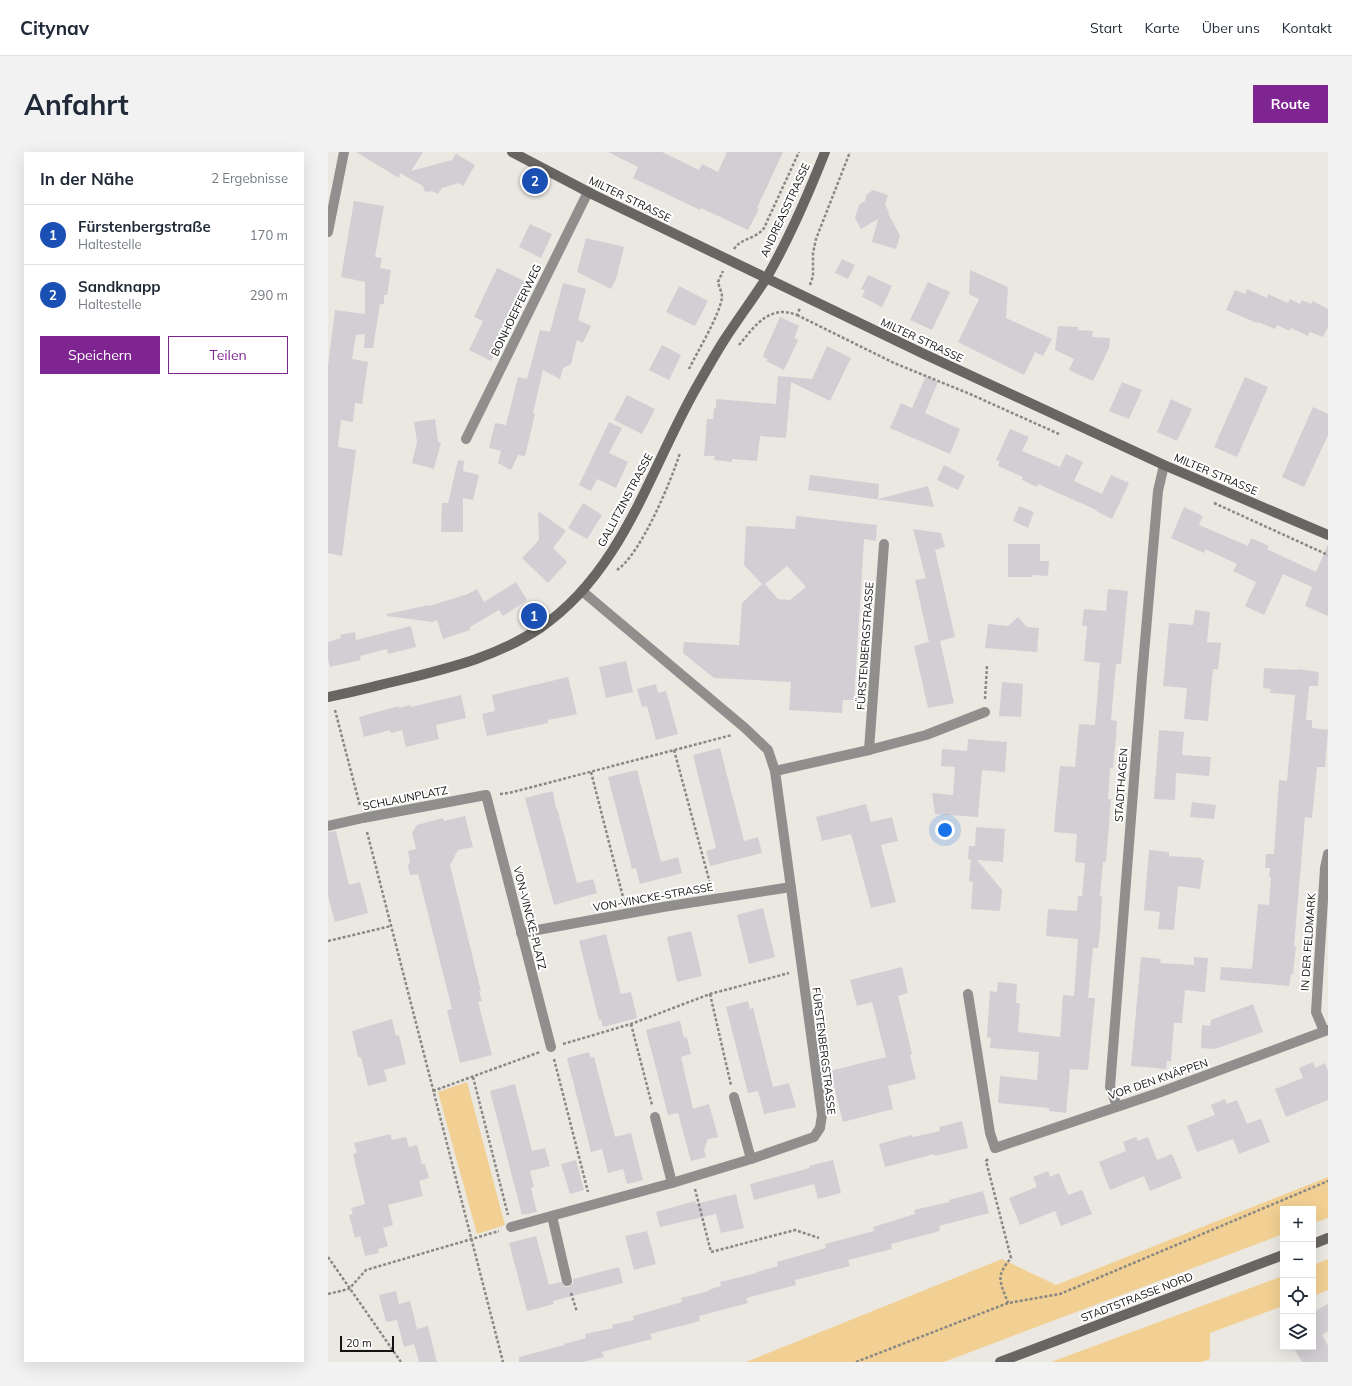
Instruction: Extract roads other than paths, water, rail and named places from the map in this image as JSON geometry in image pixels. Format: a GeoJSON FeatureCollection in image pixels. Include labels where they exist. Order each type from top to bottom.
{"type":"FeatureCollection","features":[{"type":"Feature","properties":{"kind":"street"},"geometry":{"type":"LineString","coordinates":[[328,232],[344,152]]}},
{"type":"Feature","properties":{"kind":"street","name":"MILTER STRASSE"},"geometry":{"type":"LineString","coordinates":[[512,152],[588,192],[924,354],[1164,464],[1328,535]]}},
{"type":"Feature","properties":{"kind":"street","name":"ANDREASSTRASSE"},"geometry":{"type":"LineString","coordinates":[[766,278],[799,214],[825,152]]}},
{"type":"Feature","properties":{"kind":"street","name":"BONHOEFFERWEG"},"geometry":{"type":"LineString","coordinates":[[466,439],[588,192]]}},
{"type":"Feature","properties":{"kind":"street","name":"GALLITZINSTRASSE"},"geometry":{"type":"LineString","coordinates":[[330,697],[459,666],[493,653],[523,639],[559,614],[582,591],[614,549],[631,520],[694,392],[724,341],[766,278]]}},
{"type":"Feature","properties":{"kind":"street","name":"STADTHAGEN"},"geometry":{"type":"LineString","coordinates":[[1117,1106],[1110,1087],[1158,491],[1164,464]]}},
{"type":"Feature","properties":{"kind":"street","name":"FÜRSTENBERGSTRASSE"},"geometry":{"type":"LineString","coordinates":[[869,750],[884,544]]}},
{"type":"Feature","properties":{"kind":"street","name":"FÜRSTENBERGSTRASSE"},"geometry":{"type":"LineString","coordinates":[[511,1227],[672,1183],[751,1159],[814,1136],[820,1128],[822,1115],[775,771],[768,750],[745,728],[582,591]]}},
{"type":"Feature","properties":{"kind":"street"},"geometry":{"type":"LineString","coordinates":[[775,771],[869,750],[926,735],[985,712]]}},
{"type":"Feature","properties":{"kind":"street","name":"SCHLAUNPLATZ"},"geometry":{"type":"LineString","coordinates":[[328,826],[486,795]]}},
{"type":"Feature","properties":{"kind":"street","name":"VON-VINCKE-PLATZ"},"geometry":{"type":"LineString","coordinates":[[486,795],[551,1047]]}},
{"type":"Feature","properties":{"kind":"street","name":"IN DER FELDMARK"},"geometry":{"type":"LineString","coordinates":[[1326,1030],[1316,1012],[1325,868],[1328,854]]}},
{"type":"Feature","properties":{"kind":"street","name":"VON-VINCKE-STRASSE"},"geometry":{"type":"LineString","coordinates":[[521,933],[627,913],[790,887]]}},
{"type":"Feature","properties":{"kind":"street","name":"VOR DEN KNÄPPEN"},"geometry":{"type":"LineString","coordinates":[[968,994],[990,1133],[995,1148],[1165,1090],[1326,1030]]}},
{"type":"Feature","properties":{"kind":"street"},"geometry":{"type":"LineString","coordinates":[[734,1097],[751,1159]]}},
{"type":"Feature","properties":{"kind":"street"},"geometry":{"type":"LineString","coordinates":[[655,1117],[672,1183]]}},
{"type":"Feature","properties":{"kind":"street"},"geometry":{"type":"LineString","coordinates":[[552,1216],[567,1281]]}},
{"type":"Feature","properties":{"kind":"street"},"geometry":{"type":"LineString","coordinates":[[1316,1243],[1328,1238]]}},
{"type":"Feature","properties":{"kind":"street","name":"STADTSTRASSE NORD"},"geometry":{"type":"LineString","coordinates":[[1000,1362],[1280,1256]]}},
{"type":"Feature","properties":{"kind":"place","name":"Sandknapp"},"geometry":{"type":"Point","coordinates":[535,181]}},
{"type":"Feature","properties":{"kind":"place","name":"Fürstenbergstraße"},"geometry":{"type":"Point","coordinates":[534,616]}}]}
